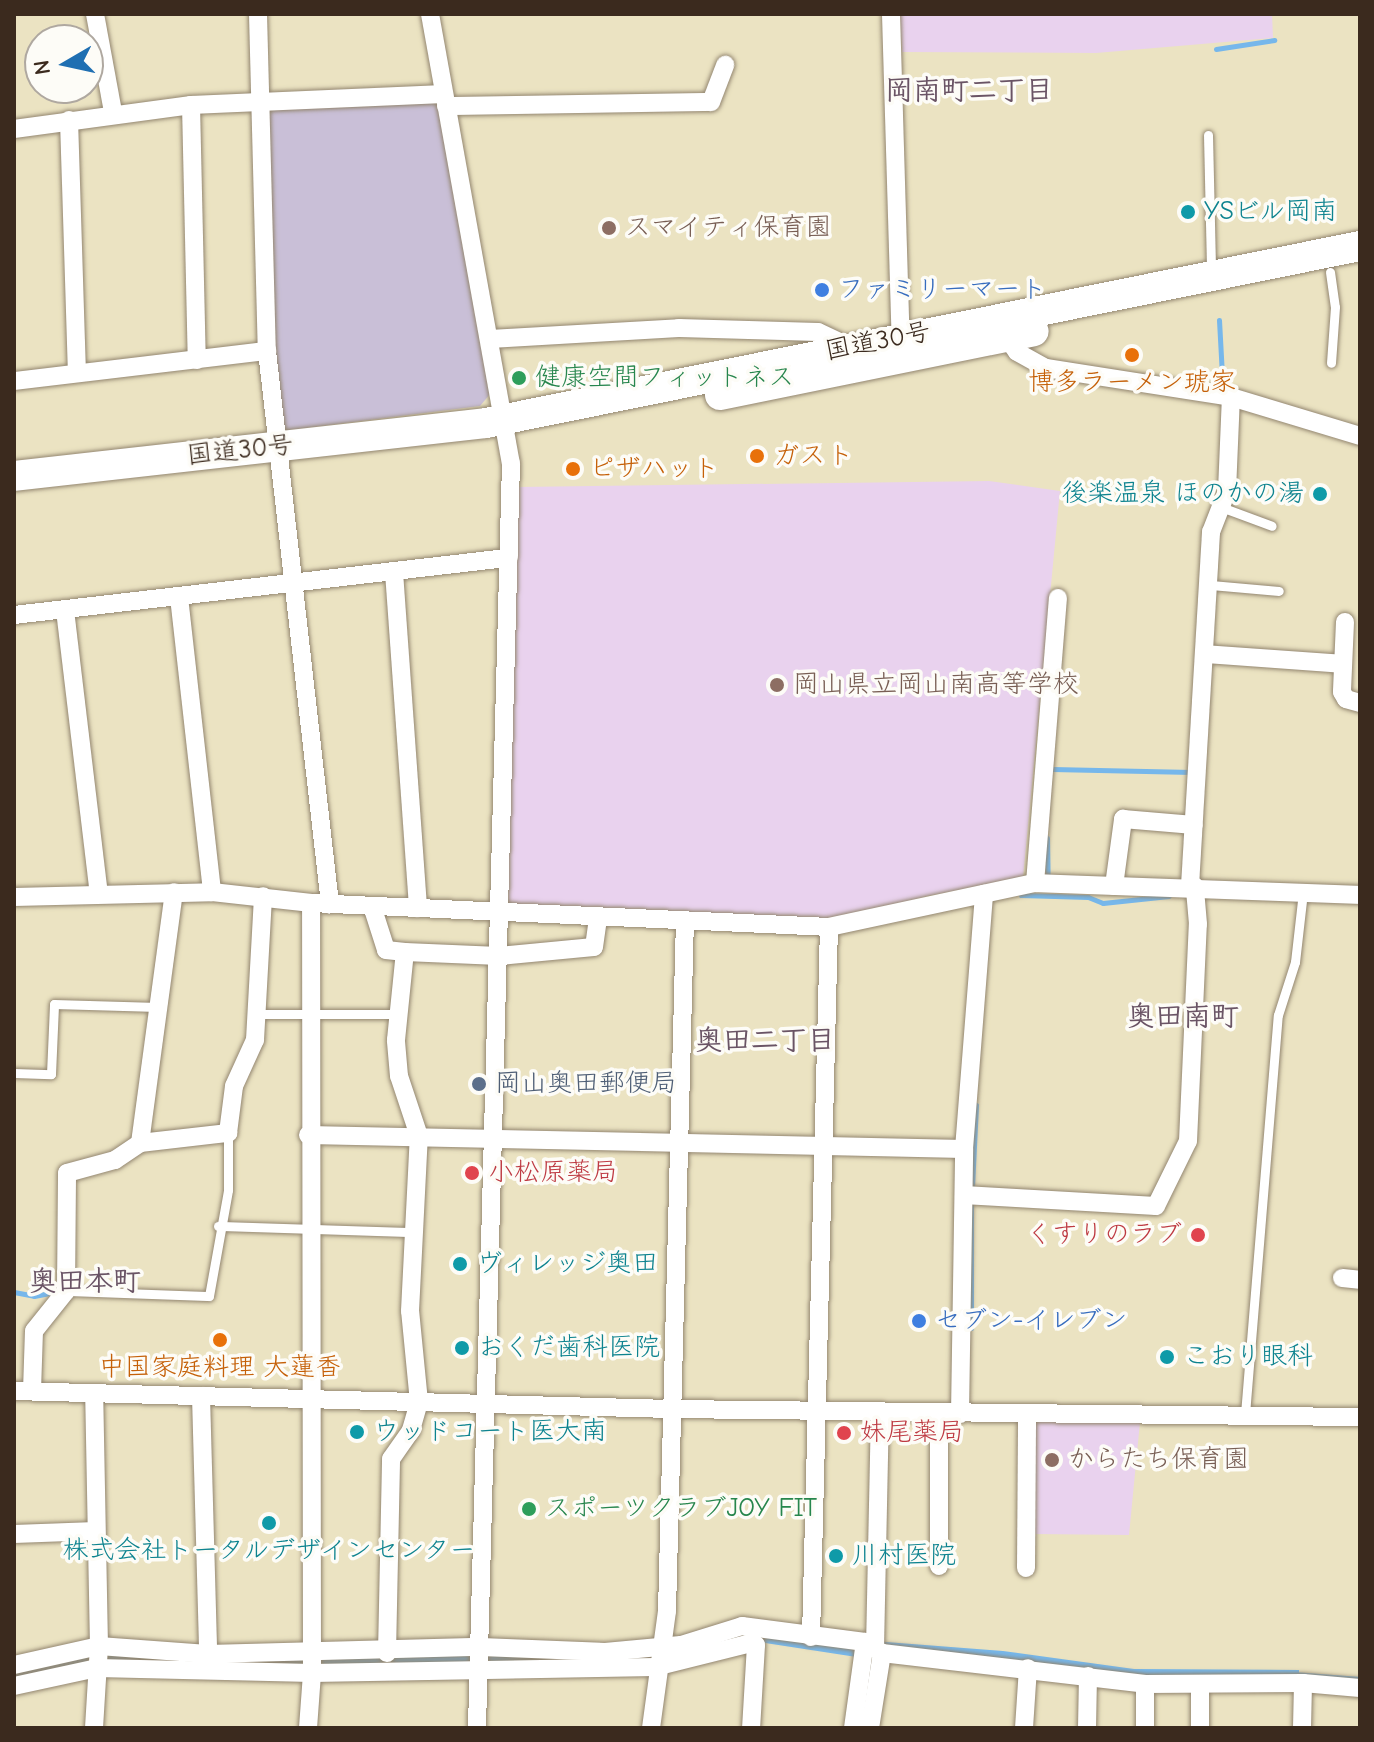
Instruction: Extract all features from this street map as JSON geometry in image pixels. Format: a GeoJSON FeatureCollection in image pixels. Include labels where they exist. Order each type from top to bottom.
{"type":"FeatureCollection","features":[{"type":"Feature","properties":{"kind":"highway","name":"国道30号"},"geometry":{"type":"LineString","coordinates":[[1002,328],[1211,275],[1351,261]]}},
{"type":"Feature","properties":{"kind":"highway","name":"国道30号"},"geometry":{"type":"LineString","coordinates":[[14,495],[279,455],[506,427],[1351,261]]}},
{"type":"Feature","properties":{"kind":"highway","name":"国道30号"},"geometry":{"type":"LineString","coordinates":[[506,427],[852,348],[901,349]]}},
{"type":"Feature","properties":{"kind":"highway","name":"国道30号"},"geometry":{"type":"LineString","coordinates":[[14,476],[279,455]]}},
{"type":"Feature","properties":{"kind":"street"},"geometry":{"type":"LineString","coordinates":[[95,14],[113,112]]}},
{"type":"Feature","properties":{"kind":"street"},"geometry":{"type":"LineString","coordinates":[[258,14],[267,351],[330,904]]}},
{"type":"Feature","properties":{"kind":"street"},"geometry":{"type":"LineString","coordinates":[[430,14],[506,427],[509,558],[477,1728]]}},
{"type":"Feature","properties":{"kind":"street"},"geometry":{"type":"LineString","coordinates":[[891,14],[901,349]]}},
{"type":"Feature","properties":{"kind":"street"},"geometry":{"type":"LineString","coordinates":[[14,129],[113,112],[261,100],[711,102],[725,65]]}},
{"type":"Feature","properties":{"kind":"street"},"geometry":{"type":"LineString","coordinates":[[191,105],[197,360]]}},
{"type":"Feature","properties":{"kind":"street"},"geometry":{"type":"LineString","coordinates":[[69,120],[77,373]]}},
{"type":"Feature","properties":{"kind":"street"},"geometry":{"type":"LineString","coordinates":[[490,339],[679,328],[818,332],[852,348]]}},
{"type":"Feature","properties":{"kind":"street"},"geometry":{"type":"LineString","coordinates":[[1002,328],[1046,368],[1225,396],[1360,436]]}},
{"type":"Feature","properties":{"kind":"street"},"geometry":{"type":"LineString","coordinates":[[14,381],[267,351]]}},
{"type":"Feature","properties":{"kind":"street"},"geometry":{"type":"LineString","coordinates":[[969,1196],[1156,1206],[1188,1141],[1198,924],[1192,886],[1194,825],[1211,585],[1211,532],[1229,474],[1225,396]]}},
{"type":"Feature","properties":{"kind":"street"},"geometry":{"type":"LineString","coordinates":[[14,615],[509,558]]}},
{"type":"Feature","properties":{"kind":"street"},"geometry":{"type":"LineString","coordinates":[[394,572],[418,908]]}},
{"type":"Feature","properties":{"kind":"street"},"geometry":{"type":"LineString","coordinates":[[179,597],[212,892]]}},
{"type":"Feature","properties":{"kind":"street"},"geometry":{"type":"LineString","coordinates":[[1035,883],[1058,598]]}},
{"type":"Feature","properties":{"kind":"street"},"geometry":{"type":"LineString","coordinates":[[65,610],[99,894]]}},
{"type":"Feature","properties":{"kind":"street"},"geometry":{"type":"LineString","coordinates":[[1345,622],[1342,692],[1346,699],[1360,703]]}},
{"type":"Feature","properties":{"kind":"street"},"geometry":{"type":"LineString","coordinates":[[1205,654],[1343,664]]}},
{"type":"Feature","properties":{"kind":"street"},"geometry":{"type":"LineString","coordinates":[[1114,886],[1123,819],[1194,825]]}},
{"type":"Feature","properties":{"kind":"street"},"geometry":{"type":"LineString","coordinates":[[14,897],[212,892],[311,903],[829,927],[1035,883],[1192,886],[1360,895]]}},
{"type":"Feature","properties":{"kind":"street"},"geometry":{"type":"LineString","coordinates":[[140,1143],[174,892]]}},
{"type":"Feature","properties":{"kind":"street"},"geometry":{"type":"LineString","coordinates":[[960,1414],[969,1196],[964,1149],[984,894]]}},
{"type":"Feature","properties":{"kind":"street"},"geometry":{"type":"LineString","coordinates":[[263,896],[255,1040],[234,1086],[228,1133],[140,1143],[115,1160],[67,1173],[66,1291],[34,1331],[23,1391],[671,1409],[1360,1417]]}},
{"type":"Feature","properties":{"kind":"street"},"geometry":{"type":"LineString","coordinates":[[308,1728],[312,1673],[308,1135],[311,903]]}},
{"type":"Feature","properties":{"kind":"street"},"geometry":{"type":"LineString","coordinates":[[372,906],[386,950],[405,952],[499,956],[594,947],[598,917]]}},
{"type":"Feature","properties":{"kind":"street"},"geometry":{"type":"LineString","coordinates":[[651,1728],[655,1667],[667,1611],[685,920]]}},
{"type":"Feature","properties":{"kind":"street"},"geometry":{"type":"LineString","coordinates":[[811,1637],[829,927]]}},
{"type":"Feature","properties":{"kind":"street"},"geometry":{"type":"LineString","coordinates":[[387,1653],[391,1459],[411,1430],[419,1402],[410,1311],[411,1232],[419,1136],[399,1076],[399,1014],[405,952]]}},
{"type":"Feature","properties":{"kind":"street"},"geometry":{"type":"LineString","coordinates":[[308,1135],[964,1149]]}},
{"type":"Feature","properties":{"kind":"street"},"geometry":{"type":"LineString","coordinates":[[14,1332],[34,1331]]}},
{"type":"Feature","properties":{"kind":"street"},"geometry":{"type":"LineString","coordinates":[[94,1393],[99,1646],[94,1728]]}},
{"type":"Feature","properties":{"kind":"street"},"geometry":{"type":"LineString","coordinates":[[201,1396],[208,1654]]}},
{"type":"Feature","properties":{"kind":"street"},"geometry":{"type":"LineString","coordinates":[[870,1728],[880,1412]]}},
{"type":"Feature","properties":{"kind":"street"},"geometry":{"type":"LineString","coordinates":[[939,1414],[939,1566]]}},
{"type":"Feature","properties":{"kind":"street"},"geometry":{"type":"LineString","coordinates":[[1026,1568],[1027,1414]]}},
{"type":"Feature","properties":{"kind":"street"},"geometry":{"type":"LineString","coordinates":[[14,1534],[96,1531]]}},
{"type":"Feature","properties":{"kind":"street"},"geometry":{"type":"LineString","coordinates":[[14,1665],[99,1646],[208,1654],[387,1653],[481,1647],[569,1652],[660,1647],[742,1626],[872,1648],[1145,1684],[1303,1683],[1360,1688]]}},
{"type":"Feature","properties":{"kind":"street"},"geometry":{"type":"LineString","coordinates":[[14,1686],[97,1668],[312,1673],[655,1667],[756,1645],[751,1728]]}},
{"type":"Feature","properties":{"kind":"street"},"geometry":{"type":"LineString","coordinates":[[853,1728],[872,1648]]}},
{"type":"Feature","properties":{"kind":"street"},"geometry":{"type":"LineString","coordinates":[[1024,1728],[1028,1668]]}},
{"type":"Feature","properties":{"kind":"street"},"geometry":{"type":"LineString","coordinates":[[1087,1728],[1088,1676]]}},
{"type":"Feature","properties":{"kind":"street"},"geometry":{"type":"LineString","coordinates":[[1302,1728],[1303,1683]]}},
{"type":"Feature","properties":{"kind":"street"},"geometry":{"type":"LineString","coordinates":[[1145,1684],[1145,1728]]}},
{"type":"Feature","properties":{"kind":"street"},"geometry":{"type":"LineString","coordinates":[[1200,1684],[1200,1728]]}},
{"type":"Feature","properties":{"kind":"lane"},"geometry":{"type":"LineString","coordinates":[[1208,135],[1211,275]]}},
{"type":"Feature","properties":{"kind":"lane"},"geometry":{"type":"LineString","coordinates":[[1331,363],[1335,307],[1351,261]]}},
{"type":"Feature","properties":{"kind":"lane"},"geometry":{"type":"LineString","coordinates":[[1221,507],[1272,526]]}},
{"type":"Feature","properties":{"kind":"lane"},"geometry":{"type":"LineString","coordinates":[[1211,585],[1279,591]]}},
{"type":"Feature","properties":{"kind":"lane"},"geometry":{"type":"LineString","coordinates":[[1245,1414],[1278,1015],[1295,962],[1303,892]]}},
{"type":"Feature","properties":{"kind":"lane"},"geometry":{"type":"LineString","coordinates":[[14,1073],[51,1074],[54,1004],[158,1007]]}},
{"type":"Feature","properties":{"kind":"lane"},"geometry":{"type":"LineString","coordinates":[[256,1014],[399,1014]]}},
{"type":"Feature","properties":{"kind":"lane"},"geometry":{"type":"LineString","coordinates":[[66,1291],[209,1296],[218,1226],[228,1190],[228,1133]]}},
{"type":"Feature","properties":{"kind":"lane"},"geometry":{"type":"LineString","coordinates":[[218,1226],[411,1232]]}},
{"type":"Feature","properties":{"kind":"shaded area"},"geometry":{"type":"Polygon","coordinates":[[[900,14],[1272,14],[1273,38],[1096,53],[902,52],[900,14]]]}},
{"type":"Feature","properties":{"kind":"shaded area"},"geometry":{"type":"Polygon","coordinates":[[[438,100],[491,393],[480,406],[282,431],[271,347],[266,105],[438,100]]]}},
{"type":"Feature","properties":{"kind":"shaded area","name":"岡山県立岡山南高等学校"},"geometry":{"type":"Polygon","coordinates":[[[989,481],[1060,491],[1023,878],[927,896],[831,923],[508,905],[517,487],[989,481]]]}},
{"type":"Feature","properties":{"kind":"shaded area"},"geometry":{"type":"Polygon","coordinates":[[[1033,1420],[1140,1422],[1129,1535],[1034,1534],[1033,1420]]]}},
{"type":"Feature","properties":{"kind":"water"},"geometry":{"type":"Polygon","coordinates":[[[741,1631],[1003,1651],[1134,1669],[1299,1670],[1299,1679],[1130,1677],[889,1649],[864,1728],[863,1658],[746,1640],[675,1663],[317,1666],[14,1681],[14,1672],[86,1655],[487,1654],[741,1631]]]}},
{"type":"Feature","properties":{"kind":"waterway"},"geometry":{"type":"LineString","coordinates":[[1216,49],[1274,40]]}},
{"type":"Feature","properties":{"kind":"waterway"},"geometry":{"type":"LineString","coordinates":[[1219,320],[1223,393]]}},
{"type":"Feature","properties":{"kind":"waterway"},"geometry":{"type":"LineString","coordinates":[[1052,769],[1192,772]]}},
{"type":"Feature","properties":{"kind":"waterway"},"geometry":{"type":"LineString","coordinates":[[1047,838],[1048,877]]}},
{"type":"Feature","properties":{"kind":"waterway"},"geometry":{"type":"LineString","coordinates":[[1021,895],[1088,897],[1103,903],[1169,896]]}},
{"type":"Feature","properties":{"kind":"waterway"},"geometry":{"type":"LineString","coordinates":[[972,1187],[976,1105]]}},
{"type":"Feature","properties":{"kind":"waterway"},"geometry":{"type":"LineString","coordinates":[[971,1205],[971,1328]]}},
{"type":"Feature","properties":{"kind":"waterway"},"geometry":{"type":"LineString","coordinates":[[14,1292],[34,1296],[59,1291]]}},
{"type":"Feature","properties":{"kind":"waterway"},"geometry":{"type":"LineString","coordinates":[[1293,1674],[1360,1679]]}},
{"type":"Feature","properties":{"kind":"place","name":"YSビル岡南"},"geometry":{"type":"Point","coordinates":[1188,212]}},
{"type":"Feature","properties":{"kind":"place","name":"スマイティ保育園"},"geometry":{"type":"Point","coordinates":[609,228]}},
{"type":"Feature","properties":{"kind":"place","name":"ファミリーマート"},"geometry":{"type":"Point","coordinates":[822,290]}},
{"type":"Feature","properties":{"kind":"place","name":"博多ラーメン琥家"},"geometry":{"type":"Point","coordinates":[1132,355]}},
{"type":"Feature","properties":{"kind":"place","name":"健康空間フィットネス"},"geometry":{"type":"Point","coordinates":[519,378]}},
{"type":"Feature","properties":{"kind":"place","name":"ガスト"},"geometry":{"type":"Point","coordinates":[757,456]}},
{"type":"Feature","properties":{"kind":"place","name":"ピザハット"},"geometry":{"type":"Point","coordinates":[573,469]}},
{"type":"Feature","properties":{"kind":"place","name":"後楽温泉 ほのかの湯"},"geometry":{"type":"Point","coordinates":[1320,494]}},
{"type":"Feature","properties":{"kind":"place","name":"岡山県立岡山南高等学校"},"geometry":{"type":"Point","coordinates":[777,685]}},
{"type":"Feature","properties":{"kind":"place","name":"岡山奥田郵便局"},"geometry":{"type":"Point","coordinates":[479,1084]}},
{"type":"Feature","properties":{"kind":"place","name":"小松原薬局"},"geometry":{"type":"Point","coordinates":[472,1173]}},
{"type":"Feature","properties":{"kind":"place","name":"くすりのラブ"},"geometry":{"type":"Point","coordinates":[1198,1235]}},
{"type":"Feature","properties":{"kind":"place","name":"ヴィレッジ奥田"},"geometry":{"type":"Point","coordinates":[460,1264]}},
{"type":"Feature","properties":{"kind":"place","name":"セブン-イレブン"},"geometry":{"type":"Point","coordinates":[919,1321]}},
{"type":"Feature","properties":{"kind":"place","name":"中国家庭料理 大蓮香"},"geometry":{"type":"Point","coordinates":[220,1340]}},
{"type":"Feature","properties":{"kind":"place","name":"おくだ歯科医院"},"geometry":{"type":"Point","coordinates":[462,1348]}},
{"type":"Feature","properties":{"kind":"place","name":"こおり眼科"},"geometry":{"type":"Point","coordinates":[1167,1357]}},
{"type":"Feature","properties":{"kind":"place","name":"ウッドコート医大南"},"geometry":{"type":"Point","coordinates":[357,1432]}},
{"type":"Feature","properties":{"kind":"place","name":"妹尾薬局"},"geometry":{"type":"Point","coordinates":[844,1433]}},
{"type":"Feature","properties":{"kind":"place","name":"からたち保育園"},"geometry":{"type":"Point","coordinates":[1052,1460]}},
{"type":"Feature","properties":{"kind":"place","name":"スポーツクラブJOY FIT"},"geometry":{"type":"Point","coordinates":[529,1509]}},
{"type":"Feature","properties":{"kind":"place","name":"株式会社トータルデザインセンター"},"geometry":{"type":"Point","coordinates":[269,1523]}},
{"type":"Feature","properties":{"kind":"place","name":"川村医院"},"geometry":{"type":"Point","coordinates":[836,1556]}},
{"type":"Feature","properties":{"kind":"district","name":"岡南町二丁目"},"geometry":{"type":"Point","coordinates":[969,90]}},
{"type":"Feature","properties":{"kind":"district","name":"奥田南町"},"geometry":{"type":"Point","coordinates":[1183,1016]}},
{"type":"Feature","properties":{"kind":"district","name":"奥田二丁目"},"geometry":{"type":"Point","coordinates":[765,1040]}},
{"type":"Feature","properties":{"kind":"district","name":"奥田本町"},"geometry":{"type":"Point","coordinates":[85,1281]}}]}
